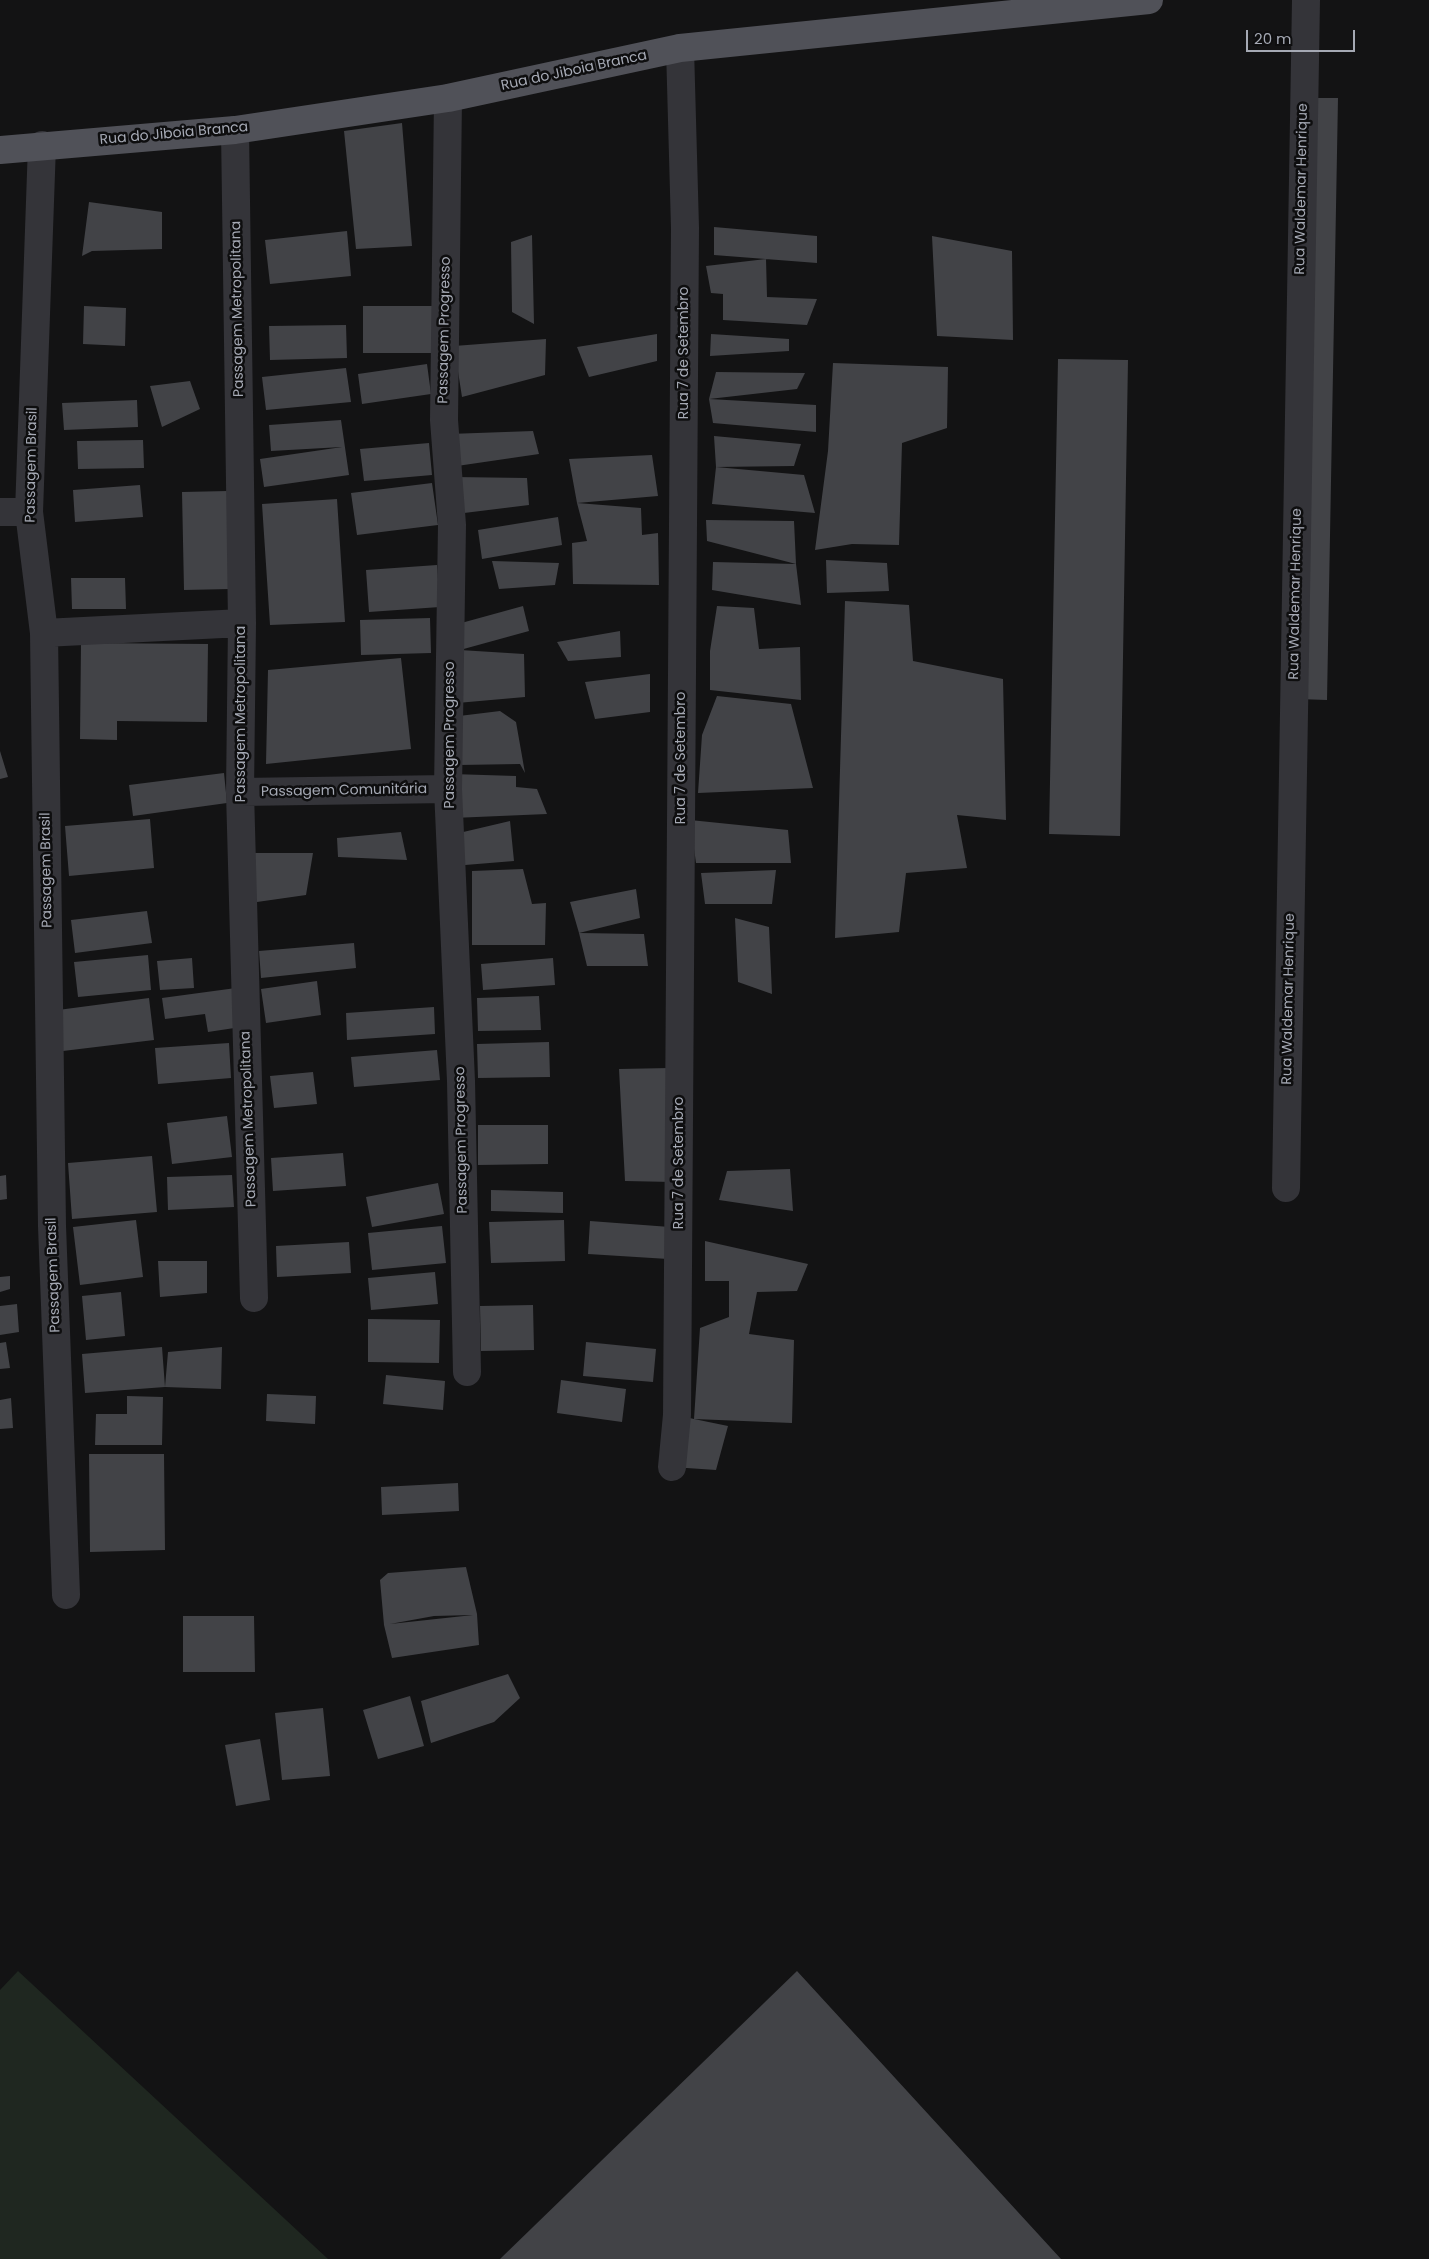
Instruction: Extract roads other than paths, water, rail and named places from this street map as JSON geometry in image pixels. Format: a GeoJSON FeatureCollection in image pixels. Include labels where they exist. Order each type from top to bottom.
{"type":"FeatureCollection","features":[{"type":"Feature","properties":{"kind":"main road","name":"Rua do Jiboia Branca"},"geometry":{"type":"LineString","coordinates":[[0,150],[236,130],[448,98],[680,48],[1149,0]]}},
{"type":"Feature","properties":{"kind":"street","name":"Rua Waldemar Henrique"},"geometry":{"type":"LineString","coordinates":[[1286,1188],[1306,0]]}},
{"type":"Feature","properties":{"kind":"street","name":"Rua 7 de Setembro"},"geometry":{"type":"LineString","coordinates":[[672,1467],[677,1415],[684,238],[680,48]]}},
{"type":"Feature","properties":{"kind":"street","name":"Passagem Progresso"},"geometry":{"type":"LineString","coordinates":[[448,98],[444,420],[452,525],[448,789],[461,1081],[468,1372]]}},
{"type":"Feature","properties":{"kind":"street","name":"Passagem Metropolitana"},"geometry":{"type":"LineString","coordinates":[[236,130],[242,623],[240,792],[254,1298]]}},
{"type":"Feature","properties":{"kind":"street","name":"Passagem Brasil"},"geometry":{"type":"LineString","coordinates":[[42,145],[29,512],[44,633],[52,1216],[66,1595]]}},
{"type":"Feature","properties":{"kind":"street"},"geometry":{"type":"LineString","coordinates":[[0,512],[29,512]]}},
{"type":"Feature","properties":{"kind":"street"},"geometry":{"type":"LineString","coordinates":[[44,633],[242,623]]}},
{"type":"Feature","properties":{"kind":"street","name":"Passagem Comunitária"},"geometry":{"type":"LineString","coordinates":[[240,792],[448,789]]}}]}
